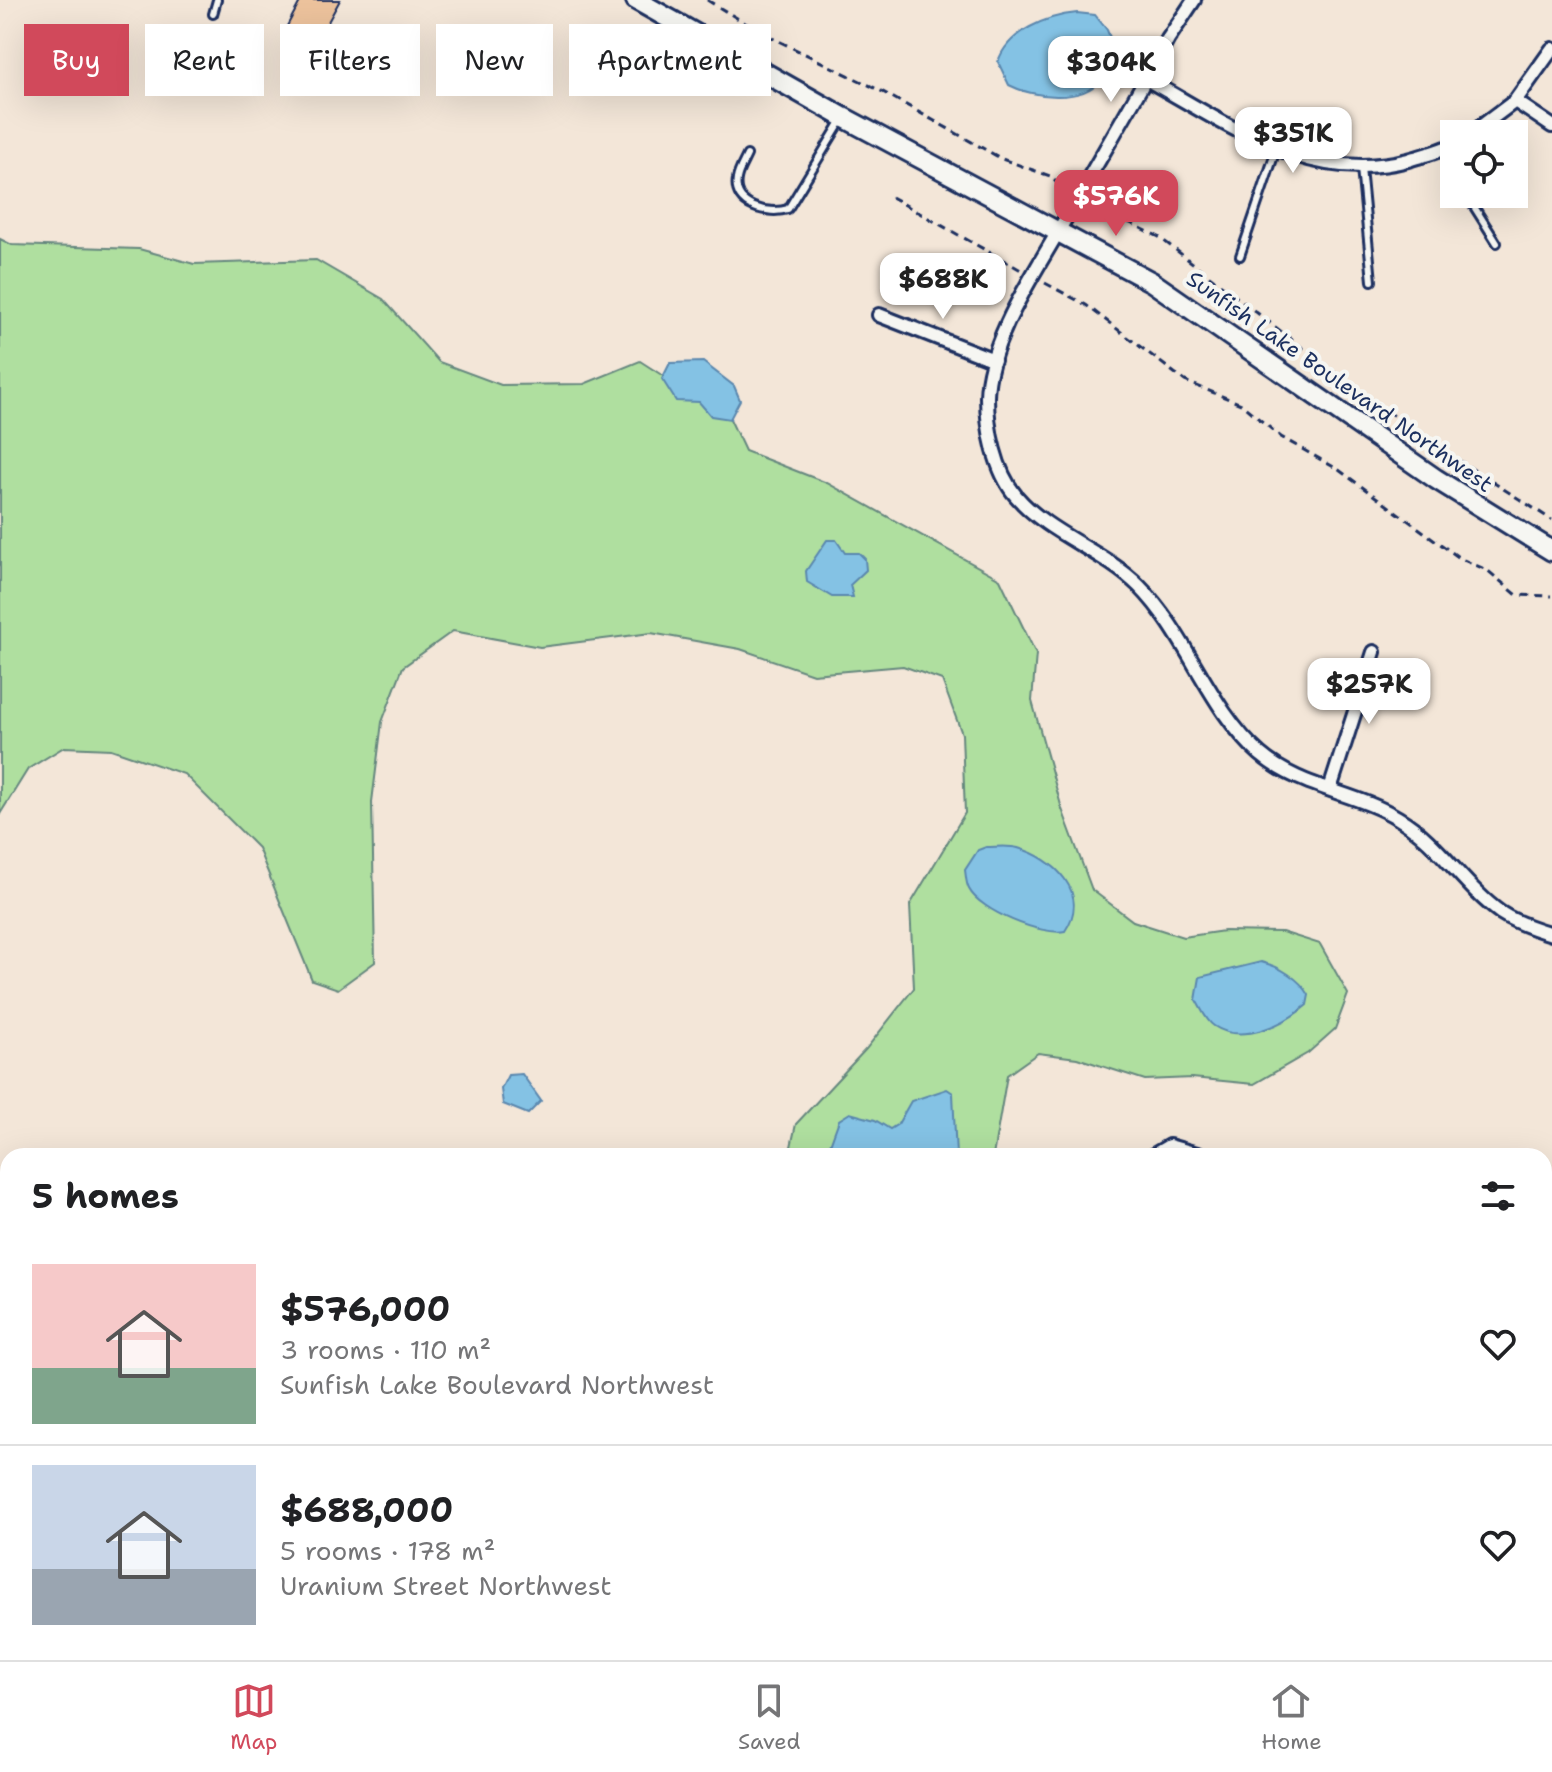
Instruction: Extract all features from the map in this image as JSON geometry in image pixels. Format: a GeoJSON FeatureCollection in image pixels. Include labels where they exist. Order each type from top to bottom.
{"type":"FeatureCollection","features":[{"type":"Feature","properties":{"kind":"street","name":"Sunfish Lake Boulevard Northwest"},"geometry":{"type":"LineString","coordinates":[[636,0],[843,117],[1059,230],[1186,302],[1436,479],[1552,551]]}},
{"type":"Feature","properties":{"kind":"street"},"geometry":{"type":"LineString","coordinates":[[1191,1],[1033,276],[994,360],[987,394],[988,427],[998,462],[1015,494],[1039,518],[1136,583],[1163,612],[1234,726],[1261,754],[1286,771],[1380,807],[1403,820],[1429,840],[1476,892],[1503,914],[1552,934]]}},
{"type":"Feature","properties":{"kind":"street"},"geometry":{"type":"LineString","coordinates":[[1490,120],[1515,101],[1552,49]]}},
{"type":"Feature","properties":{"kind":"street"},"geometry":{"type":"LineString","coordinates":[[1146,79],[1276,150],[1305,160],[1361,168],[1440,149]]}},
{"type":"Feature","properties":{"kind":"street"},"geometry":{"type":"LineString","coordinates":[[1515,101],[1552,126]]}},
{"type":"Feature","properties":{"kind":"street"},"geometry":{"type":"LineString","coordinates":[[879,315],[994,360]]}},
{"type":"Feature","properties":{"kind":"street"},"geometry":{"type":"LineString","coordinates":[[1330,789],[1374,652]]}},
{"type":"Feature","properties":{"kind":"lane"},"geometry":{"type":"LineString","coordinates":[[213,14],[217,0]]}},
{"type":"Feature","properties":{"kind":"lane"},"geometry":{"type":"LineString","coordinates":[[747,155],[736,180],[739,194],[755,209],[772,214],[788,209],[843,117]]}},
{"type":"Feature","properties":{"kind":"lane"},"geometry":{"type":"LineString","coordinates":[[1240,256],[1276,150]]}},
{"type":"Feature","properties":{"kind":"lane"},"geometry":{"type":"LineString","coordinates":[[1361,168],[1372,281]]}},
{"type":"Feature","properties":{"kind":"lane"},"geometry":{"type":"LineString","coordinates":[[1475,208],[1497,243]]}},
{"type":"Feature","properties":{"kind":"path"},"geometry":{"type":"LineString","coordinates":[[707,0],[760,32],[883,92],[1002,159],[1050,176],[1062,189],[1159,237],[1353,387],[1441,449],[1552,520]]}},
{"type":"Feature","properties":{"kind":"path"},"geometry":{"type":"LineString","coordinates":[[891,197],[1086,305],[1185,381],[1241,404],[1281,437],[1339,470],[1461,559],[1487,570],[1517,595],[1552,596]]}},
{"type":"Feature","properties":{"kind":"green space"},"geometry":{"type":"Polygon","coordinates":[[[0,239],[12,245],[139,249],[194,264],[316,260],[383,299],[439,362],[501,385],[584,384],[640,361],[730,419],[745,451],[827,483],[1000,579],[1036,654],[1032,701],[1062,809],[1092,890],[1133,921],[1183,937],[1224,931],[1282,932],[1320,944],[1348,994],[1335,1029],[1308,1053],[1254,1084],[1192,1078],[1145,1080],[1077,1058],[1038,1053],[1007,1075],[994,1148],[791,1148],[796,1124],[866,1049],[914,988],[910,905],[965,813],[962,734],[942,680],[903,666],[813,674],[740,649],[651,633],[540,647],[453,631],[403,667],[382,722],[372,802],[375,962],[338,989],[312,980],[258,848],[184,774],[111,749],[64,747],[28,769],[0,814],[0,239]]]}},
{"type":"Feature","properties":{"kind":"water"},"geometry":{"type":"Polygon","coordinates":[[[1077,13],[1095,15],[1107,30],[1116,52],[1100,80],[1081,93],[1056,96],[1030,93],[1009,85],[998,62],[1010,42],[1041,22],[1077,13]]]}},
{"type":"Feature","properties":{"kind":"water"},"geometry":{"type":"Polygon","coordinates":[[[703,362],[734,386],[740,400],[730,419],[711,416],[699,402],[676,401],[662,379],[670,363],[703,362]]]}},
{"type":"Feature","properties":{"kind":"water"},"geometry":{"type":"Polygon","coordinates":[[[827,540],[836,540],[845,553],[859,553],[865,559],[866,570],[850,585],[853,597],[832,597],[807,582],[806,571],[827,540]]]}},
{"type":"Feature","properties":{"kind":"water"},"geometry":{"type":"Polygon","coordinates":[[[986,847],[1018,848],[1056,869],[1065,879],[1074,903],[1065,931],[1027,926],[985,906],[975,897],[968,887],[965,870],[978,850],[986,847]]]}},
{"type":"Feature","properties":{"kind":"water"},"geometry":{"type":"Polygon","coordinates":[[[1261,962],[1295,979],[1309,995],[1307,1005],[1275,1025],[1250,1033],[1225,1031],[1214,1026],[1196,1000],[1200,977],[1261,962]]]}},
{"type":"Feature","properties":{"kind":"water"},"geometry":{"type":"Polygon","coordinates":[[[522,1074],[541,1101],[528,1114],[503,1104],[501,1089],[508,1075],[522,1074]]]}},
{"type":"Feature","properties":{"kind":"water"},"geometry":{"type":"Polygon","coordinates":[[[947,1089],[953,1093],[956,1148],[829,1148],[839,1120],[850,1113],[875,1120],[890,1129],[898,1124],[911,1101],[947,1089]]]}},
{"type":"Feature","properties":{"kind":"building"},"geometry":{"type":"Polygon","coordinates":[[[301,0],[340,0],[327,24],[288,24],[301,0]]]}}]}
